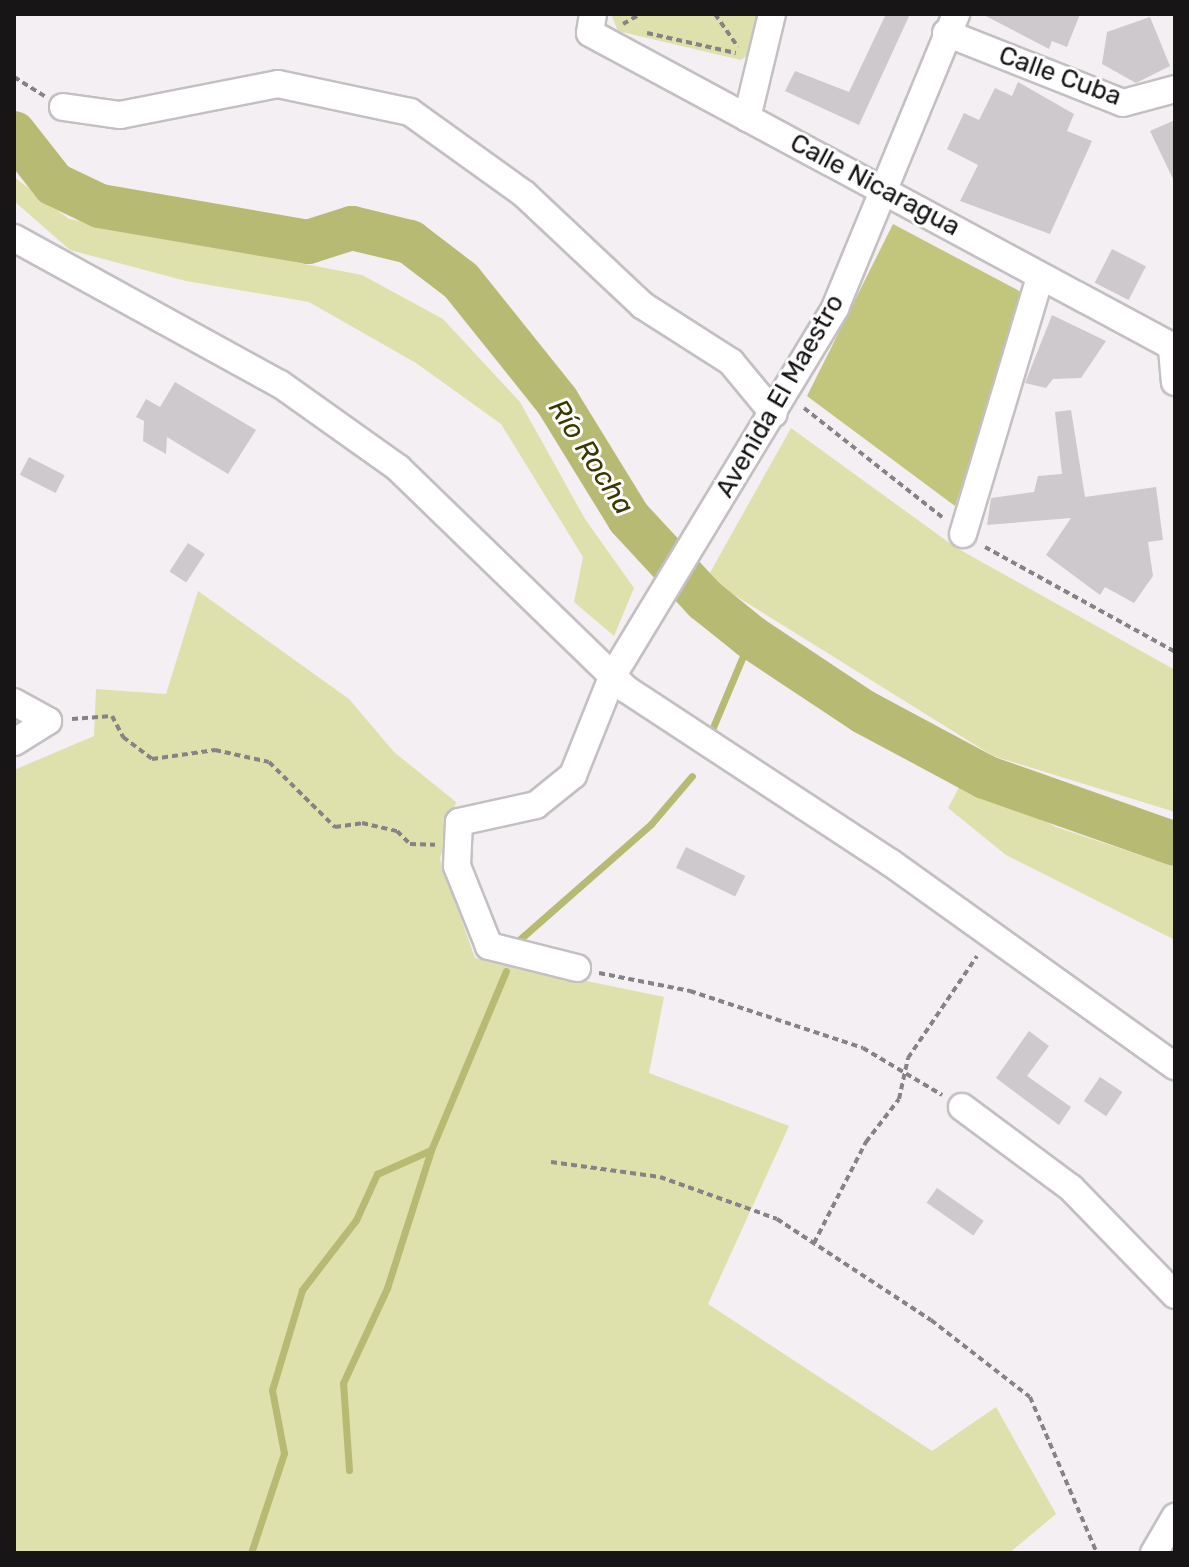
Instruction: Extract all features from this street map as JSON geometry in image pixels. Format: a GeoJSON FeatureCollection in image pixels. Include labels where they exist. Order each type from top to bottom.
{"type":"FeatureCollection","features":[{"type":"Feature","properties":{"kind":"street","name":"Calle Nicaragua"},"geometry":{"type":"LineString","coordinates":[[593,14],[590,33],[747,118],[882,186],[1040,277],[1173,348]]}},
{"type":"Feature","properties":{"kind":"street"},"geometry":{"type":"LineString","coordinates":[[747,118],[772,14]]}},
{"type":"Feature","properties":{"kind":"street","name":"Calle Cuba"},"geometry":{"type":"LineString","coordinates":[[951,23],[1123,103],[1175,89]]}},
{"type":"Feature","properties":{"kind":"street","name":"Avenida El Maestro"},"geometry":{"type":"LineString","coordinates":[[458,847],[459,822],[536,805],[573,775],[613,675],[774,414],[835,308],[882,186],[951,23]]}},
{"type":"Feature","properties":{"kind":"street"},"geometry":{"type":"LineString","coordinates":[[63,107],[120,115],[278,84],[410,112],[524,194],[642,305],[731,362],[774,414]]}},
{"type":"Feature","properties":{"kind":"street"},"geometry":{"type":"LineString","coordinates":[[14,238],[280,384],[398,468],[613,675],[716,752],[992,935],[1175,1066]]}},
{"type":"Feature","properties":{"kind":"street"},"geometry":{"type":"LineString","coordinates":[[963,534],[1040,277]]}},
{"type":"Feature","properties":{"kind":"street"},"geometry":{"type":"LineString","coordinates":[[1173,348],[1175,382]]}},
{"type":"Feature","properties":{"kind":"street"},"geometry":{"type":"LineString","coordinates":[[14,702],[48,721],[14,742]]}},
{"type":"Feature","properties":{"kind":"street"},"geometry":{"type":"LineString","coordinates":[[458,847],[457,866],[489,946],[577,968]]}},
{"type":"Feature","properties":{"kind":"street"},"geometry":{"type":"LineString","coordinates":[[962,1107],[1071,1188],[1175,1295]]}},
{"type":"Feature","properties":{"kind":"street"},"geometry":{"type":"LineString","coordinates":[[1154,1553],[1175,1517]]}},
{"type":"Feature","properties":{"kind":"path"},"geometry":{"type":"LineString","coordinates":[[617,27],[620,14]]}},
{"type":"Feature","properties":{"kind":"path"},"geometry":{"type":"LineString","coordinates":[[617,27],[640,14]]}},
{"type":"Feature","properties":{"kind":"path"},"geometry":{"type":"LineString","coordinates":[[715,14],[744,55]]}},
{"type":"Feature","properties":{"kind":"path"},"geometry":{"type":"LineString","coordinates":[[617,27],[744,55]]}},
{"type":"Feature","properties":{"kind":"path"},"geometry":{"type":"LineString","coordinates":[[744,55],[748,41]]}},
{"type":"Feature","properties":{"kind":"path"},"geometry":{"type":"LineString","coordinates":[[14,77],[63,107]]}},
{"type":"Feature","properties":{"kind":"path"},"geometry":{"type":"LineString","coordinates":[[48,721],[112,716],[123,737],[152,759],[215,750],[269,762],[335,827],[362,823],[397,831],[410,844],[458,847]]}},
{"type":"Feature","properties":{"kind":"path"},"geometry":{"type":"LineString","coordinates":[[814,1243],[866,1142],[899,1099],[903,1072],[992,935]]}},
{"type":"Feature","properties":{"kind":"path"},"geometry":{"type":"LineString","coordinates":[[577,968],[704,996],[863,1048],[962,1107]]}},
{"type":"Feature","properties":{"kind":"path"},"geometry":{"type":"LineString","coordinates":[[551,1162],[660,1177],[777,1219],[1030,1397],[1097,1553]]}},
{"type":"Feature","properties":{"kind":"green space"},"geometry":{"type":"Polygon","coordinates":[[[611,14],[760,14],[751,53],[741,60],[618,31],[611,14]]]}},
{"type":"Feature","properties":{"kind":"green space"},"geometry":{"type":"Polygon","coordinates":[[[14,177],[69,219],[362,275],[443,319],[520,402],[585,519],[634,588],[614,636],[574,602],[583,557],[501,424],[416,363],[309,302],[186,281],[70,250],[14,201],[14,177]]]}},
{"type":"Feature","properties":{"kind":"green space"},"geometry":{"type":"Polygon","coordinates":[[[893,224],[1023,293],[955,506],[807,396],[893,224]]]}},
{"type":"Feature","properties":{"kind":"green space"},"geometry":{"type":"Polygon","coordinates":[[[791,428],[955,547],[1175,670],[1175,812],[993,756],[707,578],[791,428]]]}},
{"type":"Feature","properties":{"kind":"green space"},"geometry":{"type":"Polygon","coordinates":[[[198,591],[349,699],[394,752],[456,802],[440,859],[475,958],[664,997],[649,1073],[789,1126],[708,1304],[932,1451],[996,1407],[1056,1514],[1009,1553],[14,1553],[14,770],[94,736],[96,689],[166,694],[198,591]]]}},
{"type":"Feature","properties":{"kind":"green space"},"geometry":{"type":"Polygon","coordinates":[[[963,780],[1056,827],[1175,867],[1175,940],[1006,855],[948,808],[963,780]]]}},
{"type":"Feature","properties":{"kind":"building"},"geometry":{"type":"Polygon","coordinates":[[[886,14],[910,14],[859,125],[785,91],[795,71],[849,92],[886,14]]]}},
{"type":"Feature","properties":{"kind":"building"},"geometry":{"type":"Polygon","coordinates":[[[982,14],[1080,14],[1067,47],[1052,41],[1049,49],[982,14]]]}},
{"type":"Feature","properties":{"kind":"building"},"geometry":{"type":"Polygon","coordinates":[[[1150,17],[1170,66],[1136,83],[1102,64],[1107,32],[1150,17]]]}},
{"type":"Feature","properties":{"kind":"building"},"geometry":{"type":"Polygon","coordinates":[[[1018,82],[1074,114],[1067,131],[1092,141],[1050,234],[960,201],[978,165],[947,149],[964,113],[979,120],[995,88],[1012,96],[1018,82]]]}},
{"type":"Feature","properties":{"kind":"building"},"geometry":{"type":"Polygon","coordinates":[[[1175,120],[1175,183],[1150,131],[1175,120]]]}},
{"type":"Feature","properties":{"kind":"building"},"geometry":{"type":"Polygon","coordinates":[[[1112,249],[1146,266],[1129,300],[1095,283],[1112,249]]]}},
{"type":"Feature","properties":{"kind":"building"},"geometry":{"type":"Polygon","coordinates":[[[1052,315],[1106,341],[1081,378],[1053,379],[1046,388],[1025,383],[1052,315]]]}},
{"type":"Feature","properties":{"kind":"building"},"geometry":{"type":"Polygon","coordinates":[[[175,382],[256,430],[228,474],[167,437],[166,454],[143,441],[144,421],[136,417],[146,399],[160,407],[175,382]]]}},
{"type":"Feature","properties":{"kind":"building"},"geometry":{"type":"Polygon","coordinates":[[[1071,410],[1085,497],[1156,487],[1163,540],[1148,542],[1153,576],[1134,603],[1105,587],[1100,595],[1046,555],[1071,518],[987,525],[991,498],[1034,492],[1038,476],[1062,474],[1055,412],[1071,410]]]}},
{"type":"Feature","properties":{"kind":"building"},"geometry":{"type":"Polygon","coordinates":[[[29,457],[65,475],[56,493],[20,475],[29,457]]]}},
{"type":"Feature","properties":{"kind":"building"},"geometry":{"type":"Polygon","coordinates":[[[188,543],[205,554],[186,582],[169,572],[188,543]]]}},
{"type":"Feature","properties":{"kind":"building"},"geometry":{"type":"Polygon","coordinates":[[[686,847],[745,876],[735,897],[676,868],[686,847]]]}},
{"type":"Feature","properties":{"kind":"building"},"geometry":{"type":"Polygon","coordinates":[[[1029,1031],[1049,1046],[1027,1076],[1071,1107],[1059,1125],[996,1078],[1029,1031]]]}},
{"type":"Feature","properties":{"kind":"building"},"geometry":{"type":"Polygon","coordinates":[[[1100,1077],[1122,1092],[1106,1116],[1084,1101],[1100,1077]]]}},
{"type":"Feature","properties":{"kind":"building"},"geometry":{"type":"Polygon","coordinates":[[[937,1188],[984,1221],[973,1235],[927,1203],[937,1188]]]}},
{"type":"Feature","properties":{"kind":"waterway","name":"Río Rocha"},"geometry":{"type":"LineString","coordinates":[[14,133],[54,184],[100,206],[308,242],[352,228],[410,242],[461,281],[557,401],[629,518],[705,600],[751,637],[864,712],[985,777],[1175,844]]}},
{"type":"Feature","properties":{"kind":"waterway"},"geometry":{"type":"LineString","coordinates":[[711,732],[751,637]]}},
{"type":"Feature","properties":{"kind":"waterway"},"geometry":{"type":"LineString","coordinates":[[519,940],[651,824],[692,776]]}},
{"type":"Feature","properties":{"kind":"waterway"},"geometry":{"type":"LineString","coordinates":[[251,1553],[284,1453],[272,1390],[302,1290],[356,1220],[377,1174],[431,1150],[506,971]]}},
{"type":"Feature","properties":{"kind":"waterway"},"geometry":{"type":"LineString","coordinates":[[349,1470],[343,1383],[387,1288],[431,1150]]}}]}
